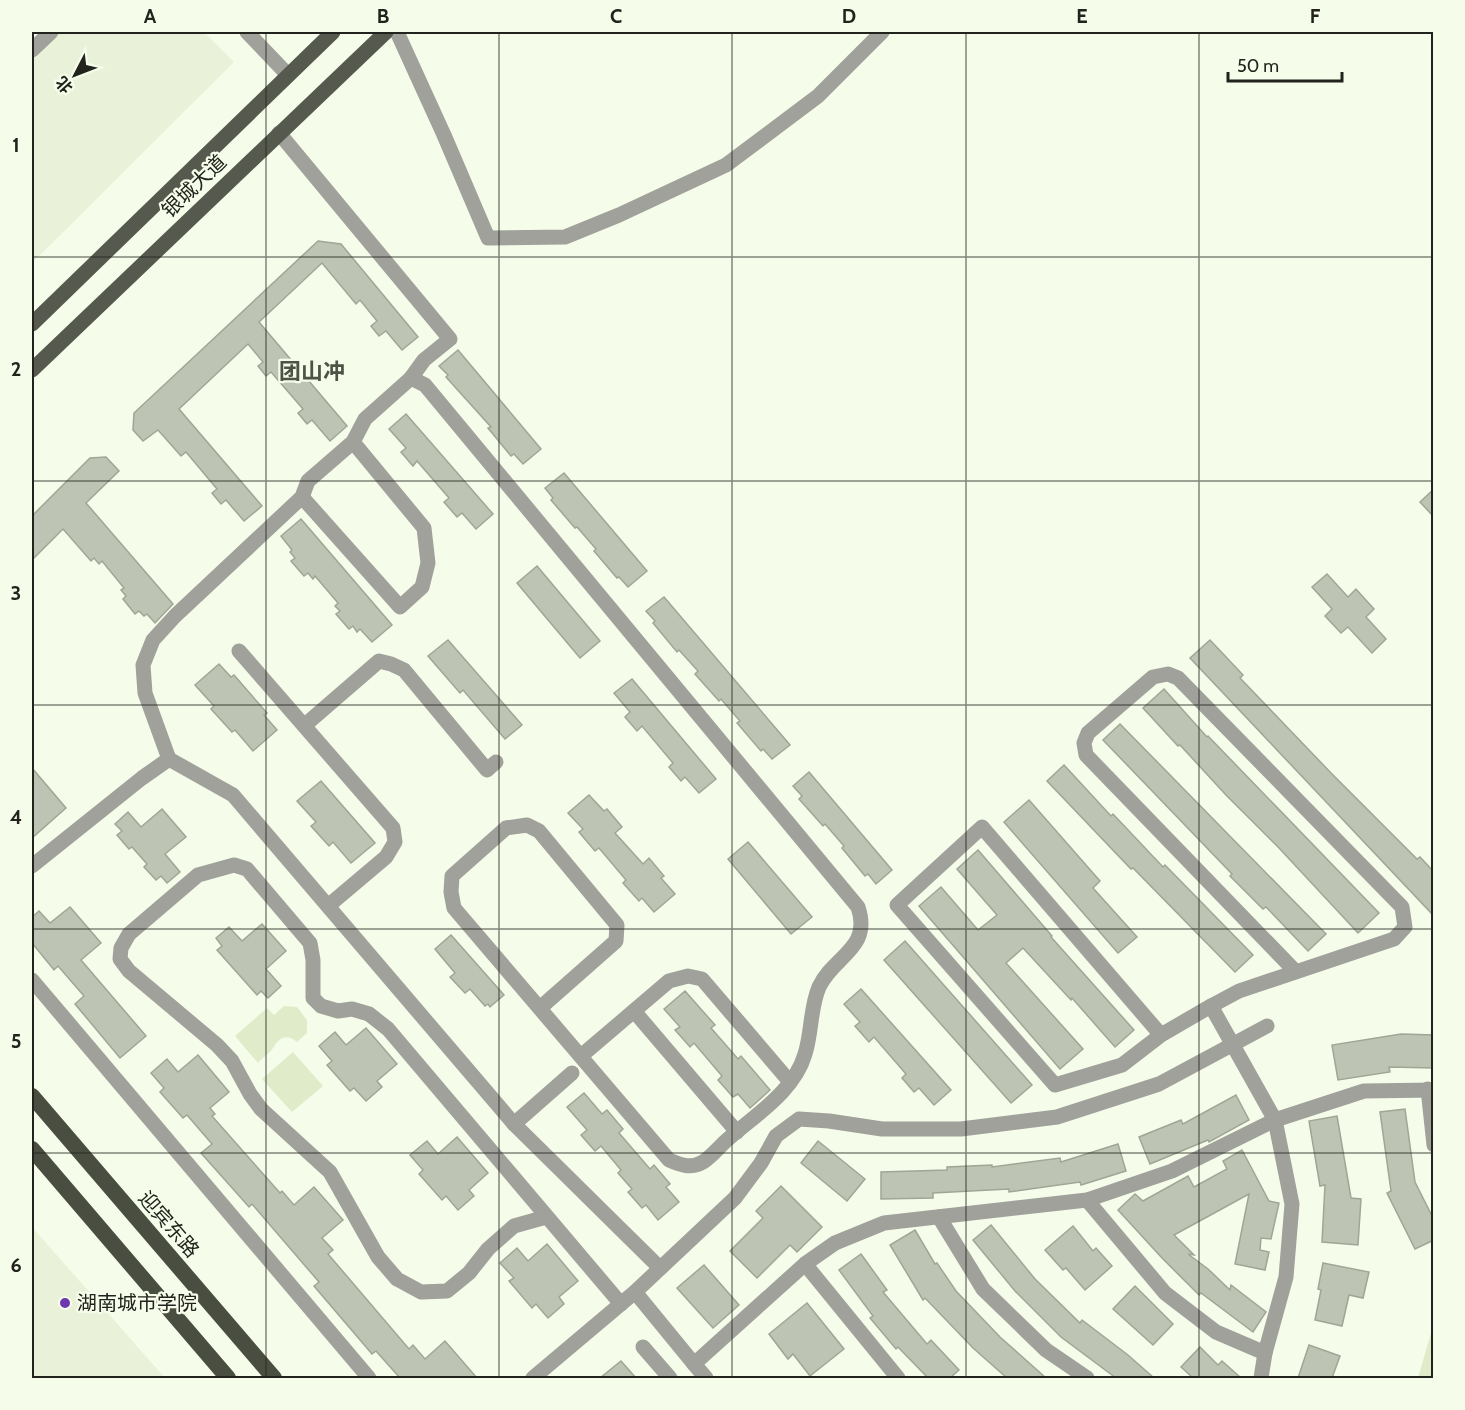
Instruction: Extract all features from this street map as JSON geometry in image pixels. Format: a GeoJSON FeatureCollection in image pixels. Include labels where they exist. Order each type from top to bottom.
{"type":"FeatureCollection","features":[{"type":"Feature","properties":{"kind":"highway","name":"迎宾东路"},"geometry":{"type":"LineString","coordinates":[[32,1096],[274,1378]]}},
{"type":"Feature","properties":{"kind":"highway"},"geometry":{"type":"LineString","coordinates":[[32,1149],[228,1378]]}},
{"type":"Feature","properties":{"kind":"main road","name":"银城大道"},"geometry":{"type":"LineString","coordinates":[[32,324],[333,32]]}},
{"type":"Feature","properties":{"kind":"main road","name":"银城大道"},"geometry":{"type":"LineString","coordinates":[[32,370],[386,32]]}},
{"type":"Feature","properties":{"kind":"street"},"geometry":{"type":"LineString","coordinates":[[32,50],[51,32]]}},
{"type":"Feature","properties":{"kind":"street"},"geometry":{"type":"LineString","coordinates":[[247,32],[288,75]]}},
{"type":"Feature","properties":{"kind":"street"},"geometry":{"type":"LineString","coordinates":[[397,32],[488,238],[499,238],[565,237],[619,215],[726,165],[818,96],[882,32]]}},
{"type":"Feature","properties":{"kind":"street"},"geometry":{"type":"LineString","coordinates":[[279,133],[450,339],[424,360],[411,378],[365,419],[353,442],[308,481],[302,497],[175,616],[153,640],[143,665],[145,693],[170,759],[233,795],[514,1124],[660,1268]]}},
{"type":"Feature","properties":{"kind":"street"},"geometry":{"type":"LineString","coordinates":[[411,378],[425,385],[858,907],[863,922],[855,945],[819,986],[805,1054],[789,1082],[772,1103],[702,1162],[685,1167],[669,1160],[454,908],[451,892],[452,876],[506,828],[527,825],[540,831],[617,925],[616,941],[540,1008]]}},
{"type":"Feature","properties":{"kind":"street"},"geometry":{"type":"LineString","coordinates":[[302,497],[400,607],[422,587],[428,563],[424,528],[353,442]]}},
{"type":"Feature","properties":{"kind":"street"},"geometry":{"type":"LineString","coordinates":[[239,651],[393,828],[395,842],[386,856],[328,906]]}},
{"type":"Feature","properties":{"kind":"street"},"geometry":{"type":"LineString","coordinates":[[305,725],[379,661],[404,670],[487,770],[496,762]]}},
{"type":"Feature","properties":{"kind":"street"},"geometry":{"type":"LineString","coordinates":[[1161,1035],[982,827],[897,905],[1055,1085],[1122,1065],[1161,1035],[1239,991],[1296,972],[1394,939],[1405,927],[1402,907],[1178,678],[1168,674],[1153,677],[1088,733],[1084,743],[1086,755],[1296,972]]}},
{"type":"Feature","properties":{"kind":"street"},"geometry":{"type":"LineString","coordinates":[[32,866],[142,778],[170,759]]}},
{"type":"Feature","properties":{"kind":"street"},"geometry":{"type":"LineString","coordinates":[[546,1217],[514,1226],[488,1249],[469,1273],[447,1291],[421,1292],[397,1279],[378,1257],[330,1172],[261,1109],[232,1061],[217,1045],[129,971],[120,959],[121,948],[129,934],[198,875],[234,865],[248,868],[310,943],[313,960],[313,998],[321,1006],[338,1011],[352,1009],[369,1014],[388,1029],[621,1304]]}},
{"type":"Feature","properties":{"kind":"street"},"geometry":{"type":"LineString","coordinates":[[581,1056],[669,981],[688,976],[702,980],[789,1082]]}},
{"type":"Feature","properties":{"kind":"street"},"geometry":{"type":"LineString","coordinates":[[32,980],[369,1378]]}},
{"type":"Feature","properties":{"kind":"street"},"geometry":{"type":"LineString","coordinates":[[1211,1006],[1234,1043],[1275,1120],[1292,1204],[1286,1277],[1260,1378]]}},
{"type":"Feature","properties":{"kind":"street"},"geometry":{"type":"LineString","coordinates":[[634,1011],[737,1132]]}},
{"type":"Feature","properties":{"kind":"street"},"geometry":{"type":"LineString","coordinates":[[533,1378],[635,1292],[735,1197],[761,1163],[776,1136],[799,1119],[882,1129],[961,1130],[1057,1117],[1160,1084],[1267,1026]]}},
{"type":"Feature","properties":{"kind":"street"},"geometry":{"type":"LineString","coordinates":[[514,1124],[572,1073]]}},
{"type":"Feature","properties":{"kind":"street"},"geometry":{"type":"LineString","coordinates":[[694,1364],[805,1264],[836,1243],[884,1223],[1088,1200],[1172,1171],[1275,1120],[1364,1091],[1431,1090],[1434,1145]]}},
{"type":"Feature","properties":{"kind":"street"},"geometry":{"type":"LineString","coordinates":[[1088,1200],[1165,1293],[1216,1332],[1265,1353]]}},
{"type":"Feature","properties":{"kind":"street"},"geometry":{"type":"LineString","coordinates":[[939,1217],[983,1289],[1047,1350],[1087,1378]]}},
{"type":"Feature","properties":{"kind":"street"},"geometry":{"type":"LineString","coordinates":[[805,1264],[898,1378]]}},
{"type":"Feature","properties":{"kind":"street"},"geometry":{"type":"LineString","coordinates":[[635,1292],[706,1378]]}},
{"type":"Feature","properties":{"kind":"street"},"geometry":{"type":"LineString","coordinates":[[643,1347],[670,1378]]}},
{"type":"Feature","properties":{"kind":"shaded area"},"geometry":{"type":"Polygon","coordinates":[[[56,32],[204,32],[234,62],[32,263],[32,56],[56,32]]]}},
{"type":"Feature","properties":{"kind":"shaded area"},"geometry":{"type":"Polygon","coordinates":[[[284,1006],[297,1007],[307,1020],[307,1033],[297,1042],[286,1037],[280,1039],[258,1063],[235,1036],[267,1008],[274,1015],[284,1006]]]}},
{"type":"Feature","properties":{"kind":"shaded area"},"geometry":{"type":"Polygon","coordinates":[[[293,1052],[323,1086],[292,1112],[262,1079],[293,1052]]]}},
{"type":"Feature","properties":{"kind":"shaded area","name":"湖南城市学院"},"geometry":{"type":"Polygon","coordinates":[[[32,1227],[165,1378],[32,1378],[32,1227]]]}},
{"type":"Feature","properties":{"kind":"shaded area"},"geometry":{"type":"Polygon","coordinates":[[[1433,1326],[1433,1378],[1418,1378],[1433,1326]]]}},
{"type":"Feature","properties":{"kind":"building"},"geometry":{"type":"Polygon","coordinates":[[[318,241],[341,244],[418,337],[402,350],[386,331],[379,336],[371,326],[377,321],[360,300],[356,304],[322,263],[259,322],[347,426],[330,441],[312,420],[307,424],[298,413],[303,409],[271,372],[266,376],[258,366],[263,362],[248,344],[179,409],[262,506],[244,521],[226,500],[221,504],[212,493],[217,489],[186,452],[181,456],[158,430],[143,441],[133,430],[134,413],[318,241]]]}},
{"type":"Feature","properties":{"kind":"building"},"geometry":{"type":"Polygon","coordinates":[[[458,350],[541,449],[523,464],[514,454],[511,456],[488,428],[491,427],[446,377],[448,375],[439,366],[458,350]]]}},
{"type":"Feature","properties":{"kind":"building"},"geometry":{"type":"Polygon","coordinates":[[[406,414],[493,514],[476,529],[462,513],[457,517],[444,502],[449,498],[417,461],[413,466],[401,452],[406,448],[389,429],[406,414]]]}},
{"type":"Feature","properties":{"kind":"building"},"geometry":{"type":"Polygon","coordinates":[[[106,457],[119,471],[86,503],[173,604],[155,623],[147,614],[144,616],[139,611],[135,614],[123,599],[126,596],[121,590],[124,588],[102,561],[99,564],[94,558],[91,561],[63,529],[32,560],[32,516],[90,458],[106,457]]]}},
{"type":"Feature","properties":{"kind":"building"},"geometry":{"type":"Polygon","coordinates":[[[564,473],[647,571],[628,587],[619,577],[617,578],[594,551],[596,549],[551,500],[553,498],[545,488],[564,473]]]}},
{"type":"Feature","properties":{"kind":"building"},"geometry":{"type":"Polygon","coordinates":[[[1434,489],[1434,517],[1420,502],[1434,489]]]}},
{"type":"Feature","properties":{"kind":"building"},"geometry":{"type":"Polygon","coordinates":[[[301,519],[392,625],[372,642],[360,629],[357,632],[353,626],[349,629],[336,614],[340,611],[335,606],[338,603],[315,576],[313,579],[308,573],[304,576],[291,561],[295,558],[290,552],[292,550],[281,536],[301,519]]]}},
{"type":"Feature","properties":{"kind":"building"},"geometry":{"type":"Polygon","coordinates":[[[537,566],[600,641],[580,658],[517,583],[537,566]]]}},
{"type":"Feature","properties":{"kind":"building"},"geometry":{"type":"Polygon","coordinates":[[[1327,574],[1348,597],[1356,589],[1374,609],[1366,617],[1386,639],[1372,653],[1348,627],[1341,633],[1325,616],[1332,609],[1312,587],[1327,574]]]}},
{"type":"Feature","properties":{"kind":"building"},"geometry":{"type":"Polygon","coordinates":[[[664,597],[790,745],[772,759],[763,749],[761,751],[737,723],[740,721],[695,674],[698,671],[679,650],[677,652],[653,623],[655,621],[646,611],[664,597]]]}},
{"type":"Feature","properties":{"kind":"building"},"geometry":{"type":"Polygon","coordinates":[[[448,640],[522,725],[505,739],[463,690],[460,693],[428,656],[448,640]]]}},
{"type":"Feature","properties":{"kind":"building"},"geometry":{"type":"Polygon","coordinates":[[[1210,640],[1243,675],[1240,678],[1332,774],[1417,859],[1420,857],[1434,872],[1434,916],[1190,658],[1210,640]]]}},
{"type":"Feature","properties":{"kind":"building"},"geometry":{"type":"Polygon","coordinates":[[[219,664],[231,677],[234,675],[267,713],[264,715],[277,730],[253,751],[235,730],[232,732],[211,709],[214,706],[195,685],[219,664]]]}},
{"type":"Feature","properties":{"kind":"building"},"geometry":{"type":"Polygon","coordinates":[[[632,679],[716,779],[699,793],[685,777],[681,781],[669,767],[673,763],[642,726],[637,731],[625,717],[630,712],[614,693],[632,679]]]}},
{"type":"Feature","properties":{"kind":"building"},"geometry":{"type":"Polygon","coordinates":[[[1164,689],[1207,737],[1379,913],[1358,933],[1143,708],[1164,689]]]}},
{"type":"Feature","properties":{"kind":"building"},"geometry":{"type":"Polygon","coordinates":[[[1120,724],[1326,934],[1308,951],[1266,907],[1263,909],[1230,876],[1232,874],[1103,740],[1120,724]]]}},
{"type":"Feature","properties":{"kind":"building"},"geometry":{"type":"Polygon","coordinates":[[[1064,765],[1111,816],[1113,814],[1163,867],[1165,865],[1253,955],[1235,972],[1133,868],[1131,869],[1047,781],[1064,765]]]}},
{"type":"Feature","properties":{"kind":"building"},"geometry":{"type":"Polygon","coordinates":[[[32,768],[66,808],[32,838],[32,768]]]}},
{"type":"Feature","properties":{"kind":"building"},"geometry":{"type":"Polygon","coordinates":[[[809,772],[892,870],[876,884],[868,874],[865,876],[842,848],[844,846],[799,799],[802,796],[793,786],[809,772]]]}},
{"type":"Feature","properties":{"kind":"building"},"geometry":{"type":"Polygon","coordinates":[[[321,781],[375,843],[351,863],[333,842],[329,846],[311,826],[316,822],[297,801],[321,781]]]}},
{"type":"Feature","properties":{"kind":"building"},"geometry":{"type":"Polygon","coordinates":[[[589,795],[604,811],[607,809],[622,827],[615,833],[643,864],[649,858],[664,876],[661,878],[675,894],[654,912],[642,898],[639,901],[623,883],[626,880],[599,848],[595,851],[579,832],[583,829],[568,813],[589,795]]]}},
{"type":"Feature","properties":{"kind":"building"},"geometry":{"type":"Polygon","coordinates":[[[1029,800],[1100,881],[1093,888],[1137,937],[1118,953],[1004,822],[1029,800]]]}},
{"type":"Feature","properties":{"kind":"building"},"geometry":{"type":"Polygon","coordinates":[[[162,809],[186,837],[165,854],[180,872],[167,883],[161,876],[156,880],[144,867],[147,864],[117,835],[122,831],[115,824],[128,812],[141,827],[162,809]]]}},
{"type":"Feature","properties":{"kind":"building"},"geometry":{"type":"Polygon","coordinates":[[[748,842],[812,917],[791,934],[728,859],[748,842]]]}},
{"type":"Feature","properties":{"kind":"building"},"geometry":{"type":"Polygon","coordinates":[[[978,850],[1051,937],[1134,1030],[1115,1047],[1072,998],[1071,1000],[1023,948],[1006,963],[1083,1049],[1060,1069],[919,906],[941,887],[978,930],[997,915],[957,869],[978,850]]]}},
{"type":"Feature","properties":{"kind":"building"},"geometry":{"type":"Polygon","coordinates":[[[70,907],[101,943],[81,960],[146,1036],[120,1058],[75,1004],[84,996],[58,966],[54,970],[32,943],[32,917],[39,911],[50,923],[70,907]]]}},
{"type":"Feature","properties":{"kind":"building"},"geometry":{"type":"Polygon","coordinates":[[[262,924],[286,951],[266,969],[281,986],[268,998],[261,991],[257,995],[217,950],[222,946],[216,938],[229,927],[242,941],[262,924]]]}},
{"type":"Feature","properties":{"kind":"building"},"geometry":{"type":"Polygon","coordinates":[[[451,935],[504,995],[490,1007],[488,1004],[485,1006],[470,989],[465,993],[450,977],[455,973],[435,949],[451,935]]]}},
{"type":"Feature","properties":{"kind":"building"},"geometry":{"type":"Polygon","coordinates":[[[905,941],[1032,1085],[1011,1103],[884,960],[905,941]]]}},
{"type":"Feature","properties":{"kind":"building"},"geometry":{"type":"Polygon","coordinates":[[[861,989],[951,1090],[934,1105],[919,1088],[914,1092],[902,1078],[906,1074],[874,1037],[869,1042],[855,1026],[860,1022],[844,1004],[861,989]]]}},
{"type":"Feature","properties":{"kind":"building"},"geometry":{"type":"Polygon","coordinates":[[[685,991],[715,1025],[711,1028],[738,1059],[741,1056],[770,1090],[750,1108],[738,1094],[733,1097],[718,1080],[722,1076],[694,1043],[690,1047],[675,1030],[680,1027],[664,1009],[685,991]]]}},
{"type":"Feature","properties":{"kind":"building"},"geometry":{"type":"Polygon","coordinates":[[[366,1028],[397,1064],[377,1081],[382,1087],[366,1101],[354,1088],[350,1091],[327,1065],[332,1061],[319,1046],[335,1032],[346,1045],[366,1028]]]}},
{"type":"Feature","properties":{"kind":"building"},"geometry":{"type":"Polygon","coordinates":[[[1401,1034],[1434,1035],[1434,1068],[1389,1067],[1390,1072],[1338,1080],[1332,1045],[1401,1034]]]}},
{"type":"Feature","properties":{"kind":"building"},"geometry":{"type":"Polygon","coordinates":[[[198,1055],[229,1092],[210,1108],[215,1114],[212,1116],[280,1193],[282,1191],[294,1205],[314,1187],[343,1220],[322,1238],[333,1250],[328,1254],[409,1349],[413,1345],[425,1359],[445,1341],[477,1378],[400,1378],[376,1351],[372,1354],[314,1286],[319,1282],[252,1204],[249,1207],[201,1153],[212,1144],[187,1115],[183,1118],[160,1092],[164,1088],[151,1073],[167,1059],[178,1072],[198,1055]]]}},
{"type":"Feature","properties":{"kind":"building"},"geometry":{"type":"Polygon","coordinates":[[[584,1093],[602,1114],[607,1110],[623,1129],[619,1133],[650,1169],[654,1165],[670,1184],[666,1187],[679,1202],[658,1220],[646,1205],[642,1208],[628,1192],[632,1189],[618,1173],[621,1170],[601,1146],[595,1151],[581,1135],[587,1130],[567,1107],[584,1093]]]}},
{"type":"Feature","properties":{"kind":"building"},"geometry":{"type":"Polygon","coordinates":[[[1236,1095],[1249,1120],[1209,1142],[1208,1140],[1150,1164],[1139,1137],[1181,1120],[1183,1124],[1236,1095]]]}},
{"type":"Feature","properties":{"kind":"building"},"geometry":{"type":"Polygon","coordinates":[[[1405,1109],[1415,1182],[1434,1220],[1434,1240],[1415,1249],[1387,1193],[1391,1191],[1380,1112],[1405,1109]]]}},
{"type":"Feature","properties":{"kind":"building"},"geometry":{"type":"Polygon","coordinates":[[[1337,1116],[1351,1198],[1361,1199],[1358,1245],[1322,1242],[1325,1185],[1320,1186],[1309,1121],[1337,1116]]]}},
{"type":"Feature","properties":{"kind":"building"},"geometry":{"type":"Polygon","coordinates":[[[457,1137],[488,1173],[469,1190],[474,1196],[458,1210],[446,1196],[442,1200],[419,1174],[423,1170],[410,1155],[427,1141],[438,1154],[457,1137]]]}},
{"type":"Feature","properties":{"kind":"building"},"geometry":{"type":"Polygon","coordinates":[[[818,1141],[865,1179],[847,1201],[801,1163],[818,1141]]]}},
{"type":"Feature","properties":{"kind":"building"},"geometry":{"type":"Polygon","coordinates":[[[1118,1144],[1126,1171],[1081,1185],[1080,1182],[1009,1192],[1009,1189],[933,1193],[933,1198],[881,1199],[881,1172],[947,1170],[947,1167],[992,1165],[992,1167],[1060,1158],[1061,1162],[1118,1144]]]}},
{"type":"Feature","properties":{"kind":"building"},"geometry":{"type":"Polygon","coordinates":[[[1242,1150],[1269,1201],[1279,1203],[1271,1239],[1261,1238],[1260,1250],[1269,1252],[1265,1270],[1235,1264],[1249,1194],[1174,1235],[1194,1255],[1188,1254],[1230,1290],[1231,1285],[1266,1312],[1253,1332],[1201,1293],[1199,1295],[1118,1210],[1135,1194],[1143,1201],[1188,1176],[1194,1187],[1227,1169],[1223,1161],[1242,1150]]]}},
{"type":"Feature","properties":{"kind":"building"},"geometry":{"type":"Polygon","coordinates":[[[781,1186],[822,1227],[797,1252],[790,1245],[757,1278],[730,1251],[763,1218],[756,1211],[781,1186]]]}},
{"type":"Feature","properties":{"kind":"building"},"geometry":{"type":"Polygon","coordinates":[[[991,1225],[1035,1279],[1080,1323],[1082,1320],[1154,1378],[1116,1378],[1061,1337],[1015,1291],[973,1240],[991,1225]]]}},
{"type":"Feature","properties":{"kind":"building"},"geometry":{"type":"Polygon","coordinates":[[[1073,1226],[1093,1251],[1096,1248],[1112,1266],[1085,1290],[1066,1268],[1063,1270],[1045,1250],[1073,1226]]]}},
{"type":"Feature","properties":{"kind":"building"},"geometry":{"type":"Polygon","coordinates":[[[915,1230],[935,1264],[937,1263],[956,1291],[1000,1337],[1046,1378],[1007,1378],[973,1348],[925,1298],[923,1300],[890,1245],[915,1230]]]}},
{"type":"Feature","properties":{"kind":"building"},"geometry":{"type":"Polygon","coordinates":[[[547,1244],[578,1281],[559,1297],[564,1304],[548,1318],[536,1304],[532,1308],[509,1281],[514,1278],[500,1263],[517,1248],[528,1261],[547,1244]]]}},
{"type":"Feature","properties":{"kind":"building"},"geometry":{"type":"Polygon","coordinates":[[[861,1254],[887,1290],[883,1292],[927,1344],[931,1340],[959,1370],[950,1378],[928,1378],[898,1347],[896,1349],[870,1318],[873,1316],[839,1270],[861,1254]]]}},
{"type":"Feature","properties":{"kind":"building"},"geometry":{"type":"Polygon","coordinates":[[[1323,1263],[1369,1272],[1363,1298],[1349,1295],[1342,1326],[1315,1320],[1323,1263]]]}},
{"type":"Feature","properties":{"kind":"building"},"geometry":{"type":"Polygon","coordinates":[[[704,1265],[739,1305],[713,1328],[677,1288],[704,1265]]]}},
{"type":"Feature","properties":{"kind":"building"},"geometry":{"type":"Polygon","coordinates":[[[1135,1286],[1173,1324],[1153,1345],[1113,1309],[1135,1286]]]}},
{"type":"Feature","properties":{"kind":"building"},"geometry":{"type":"Polygon","coordinates":[[[807,1303],[844,1349],[810,1376],[793,1354],[788,1359],[769,1334],[807,1303]]]}},
{"type":"Feature","properties":{"kind":"building"},"geometry":{"type":"Polygon","coordinates":[[[1309,1345],[1340,1356],[1332,1378],[1298,1378],[1309,1345]]]}},
{"type":"Feature","properties":{"kind":"building"},"geometry":{"type":"Polygon","coordinates":[[[1200,1347],[1218,1365],[1222,1361],[1241,1378],[1193,1378],[1181,1367],[1200,1347]]]}},
{"type":"Feature","properties":{"kind":"building"},"geometry":{"type":"Polygon","coordinates":[[[621,1361],[636,1378],[600,1378],[621,1361]]]}},
{"type":"Feature","properties":{"kind":"place","name":"湖南城市学院"},"geometry":{"type":"Point","coordinates":[65,1303]}},
{"type":"Feature","properties":{"kind":"district","name":"团山冲"},"geometry":{"type":"Point","coordinates":[312,371]}}]}
